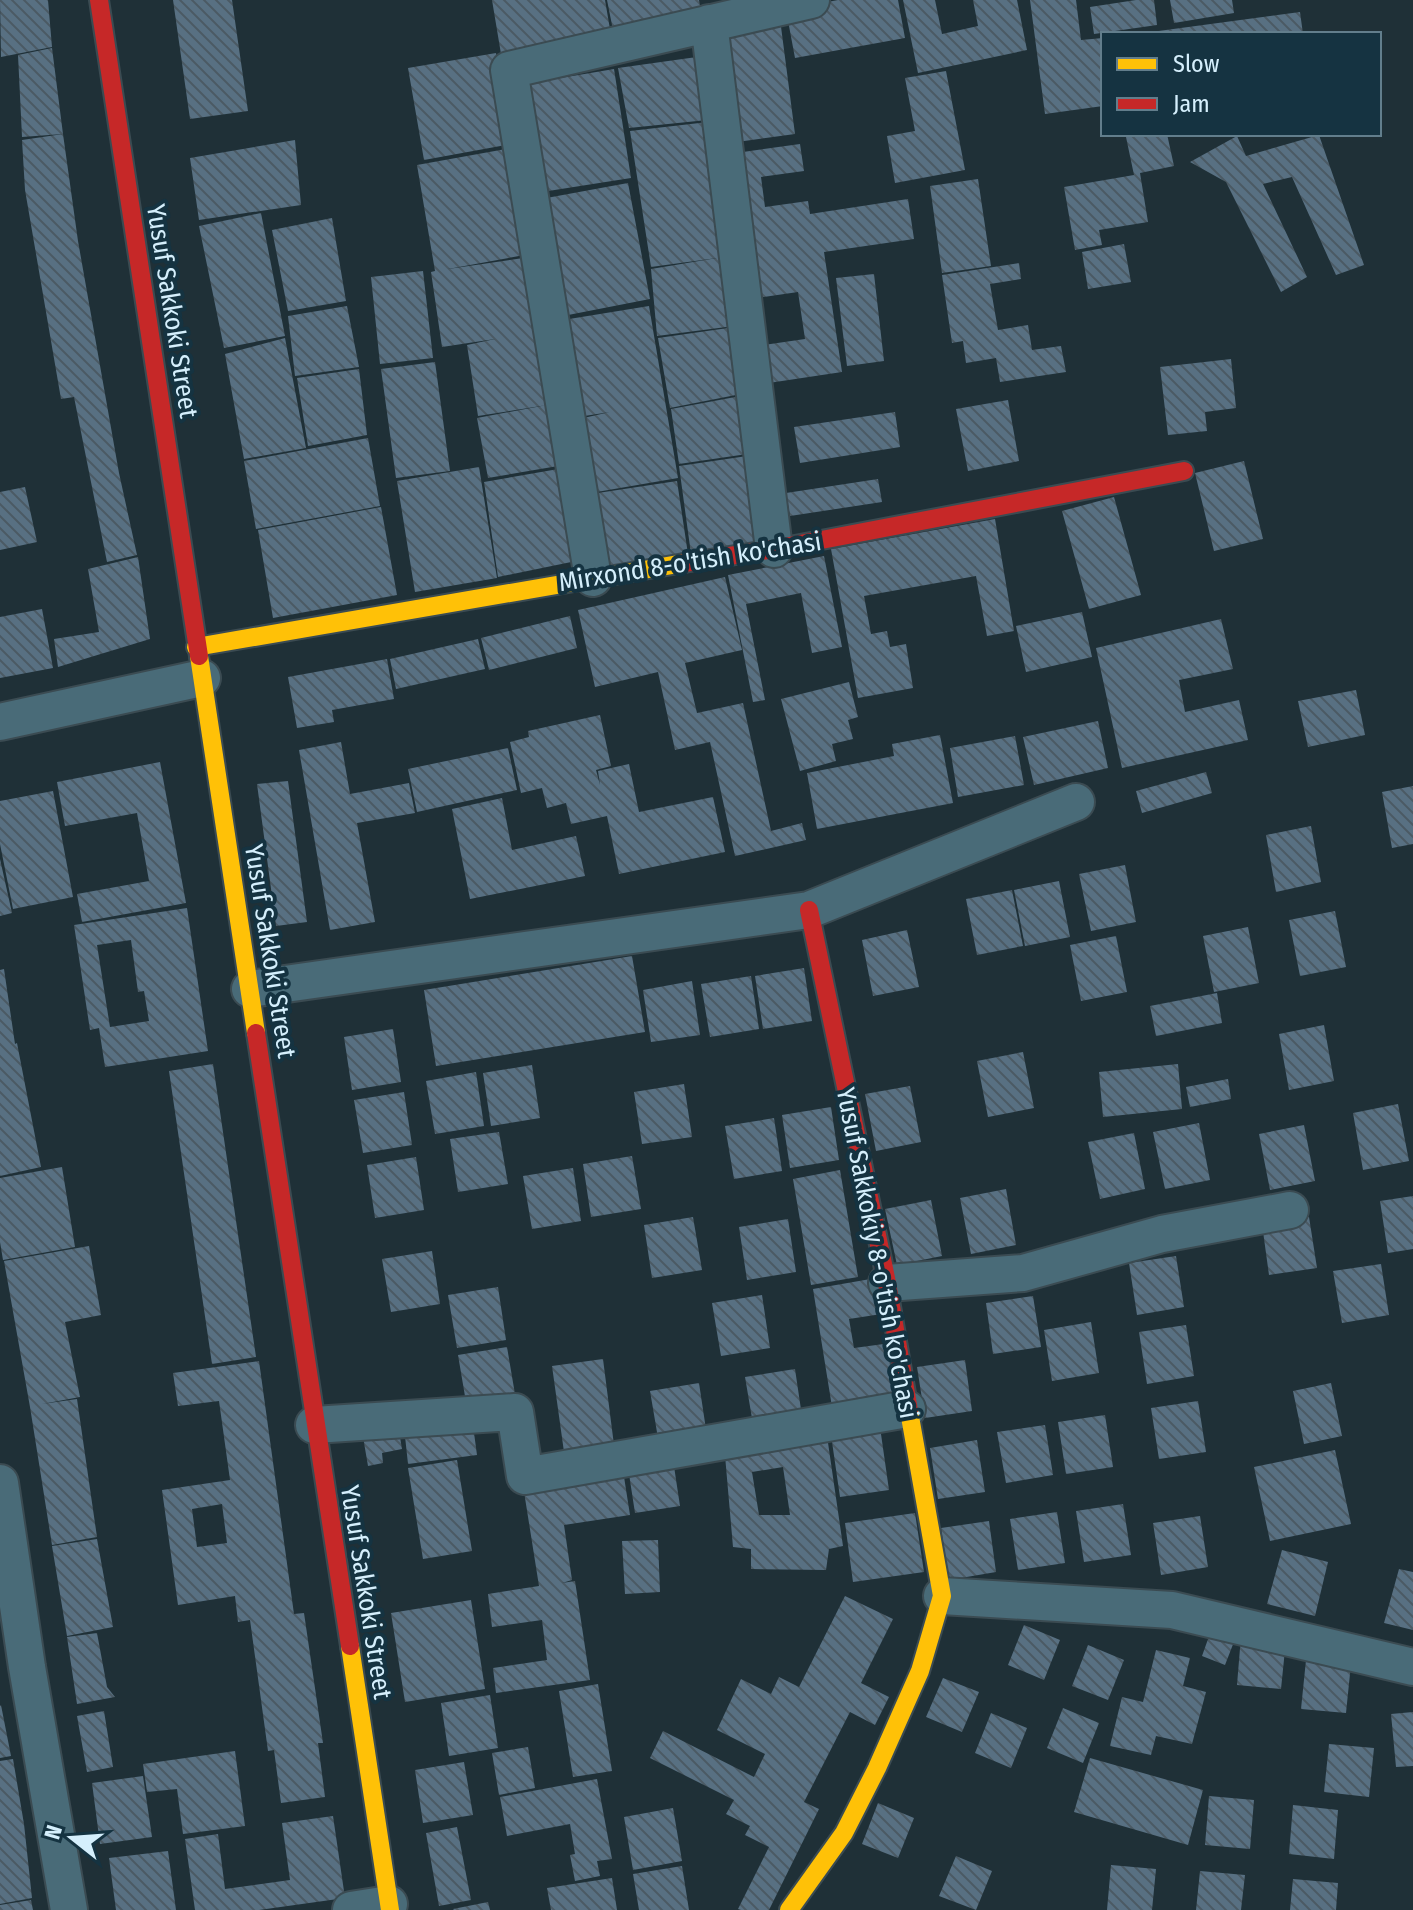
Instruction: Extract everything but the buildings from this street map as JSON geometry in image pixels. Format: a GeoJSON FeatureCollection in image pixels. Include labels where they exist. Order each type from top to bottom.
{"type":"FeatureCollection","features":[{"type":"Feature","properties":{"kind":"street","name":"Yusuf Sakkoki Street"},"geometry":{"type":"LineString","coordinates":[[99,0],[389,1907]]}},
{"type":"Feature","properties":{"kind":"street"},"geometry":{"type":"LineString","coordinates":[[593,578],[509,70],[811,0]]}},
{"type":"Feature","properties":{"kind":"street"},"geometry":{"type":"LineString","coordinates":[[709,23],[774,549]]}},
{"type":"Feature","properties":{"kind":"street","name":"Mirxond 8-o'tish ko'chasi"},"geometry":{"type":"LineString","coordinates":[[0,722],[199,662],[593,578],[774,549],[1184,471]]}},
{"type":"Feature","properties":{"kind":"street"},"geometry":{"type":"LineString","coordinates":[[250,989],[809,910],[1076,802]]}},
{"type":"Feature","properties":{"kind":"street","name":"Yusuf Sakkokiy 8-o'tish ko'chasi"},"geometry":{"type":"LineString","coordinates":[[789,1910],[844,1833],[877,1768],[920,1671],[942,1596],[887,1283],[809,910]]}},
{"type":"Feature","properties":{"kind":"street"},"geometry":{"type":"LineString","coordinates":[[887,1283],[1023,1273],[1162,1234],[1290,1210]]}},
{"type":"Feature","properties":{"kind":"street"},"geometry":{"type":"LineString","coordinates":[[314,1425],[515,1412],[525,1476],[907,1409]]}},
{"type":"Feature","properties":{"kind":"street"},"geometry":{"type":"LineString","coordinates":[[0,1483],[14,1669],[69,1910]]}},
{"type":"Feature","properties":{"kind":"street"},"geometry":{"type":"LineString","coordinates":[[942,1596],[1172,1610],[1413,1667]]}},
{"type":"Feature","properties":{"kind":"street"},"geometry":{"type":"LineString","coordinates":[[351,1910],[389,1907]]}},
{"type":"Feature","properties":{"kind":"traffic: slow"},"geometry":{"type":"LineString","coordinates":[[196,647],[684,563]]}},
{"type":"Feature","properties":{"kind":"traffic: slow"},"geometry":{"type":"LineString","coordinates":[[199,656],[256,1033]]}},
{"type":"Feature","properties":{"kind":"traffic: slow"},"geometry":{"type":"LineString","coordinates":[[789,1910],[844,1833],[877,1768],[920,1671],[942,1596],[909,1411]]}},
{"type":"Feature","properties":{"kind":"traffic: slow"},"geometry":{"type":"LineString","coordinates":[[350,1646],[390,1910]]}},
{"type":"Feature","properties":{"kind":"traffic: jam"},"geometry":{"type":"LineString","coordinates":[[99,0],[199,656]]}},
{"type":"Feature","properties":{"kind":"traffic: jam"},"geometry":{"type":"LineString","coordinates":[[684,563],[774,549],[1184,471]]}},
{"type":"Feature","properties":{"kind":"traffic: jam"},"geometry":{"type":"LineString","coordinates":[[809,910],[887,1283],[909,1411]]}},
{"type":"Feature","properties":{"kind":"traffic: jam"},"geometry":{"type":"LineString","coordinates":[[256,1033],[350,1646]]}}]}
